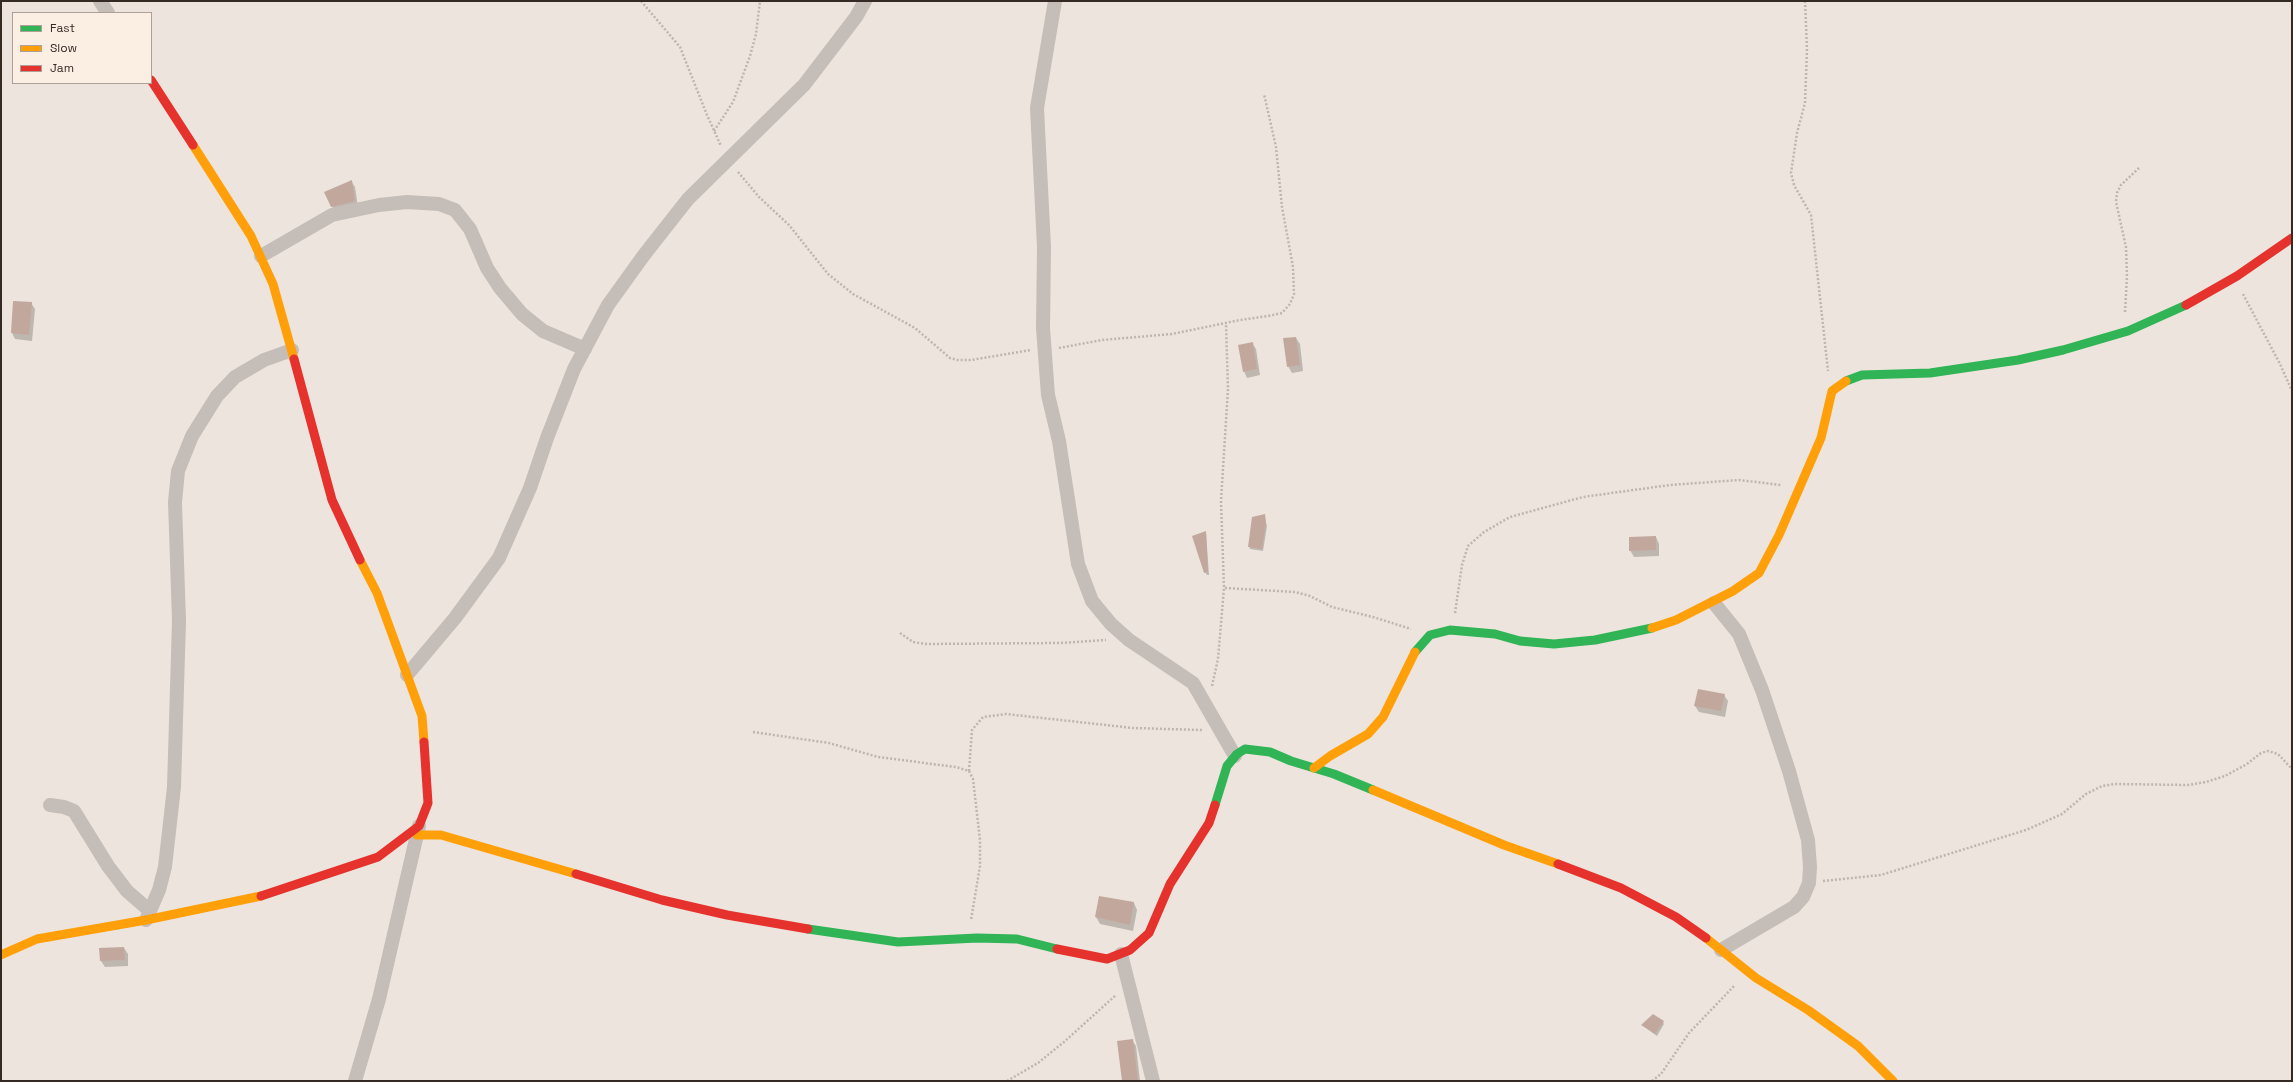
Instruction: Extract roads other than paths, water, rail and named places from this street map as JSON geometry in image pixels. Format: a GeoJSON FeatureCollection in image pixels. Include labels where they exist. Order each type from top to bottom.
{"type":"FeatureCollection","features":[{"type":"Feature","properties":{"kind":"street"},"geometry":{"type":"LineString","coordinates":[[100,1],[107,12]]}},
{"type":"Feature","properties":{"kind":"street"},"geometry":{"type":"LineString","coordinates":[[407,675],[455,618],[499,558],[530,488],[547,438],[574,370],[608,305],[644,255],[688,199],[804,85],[856,17],[865,1]]}},
{"type":"Feature","properties":{"kind":"street"},"geometry":{"type":"LineString","coordinates":[[1055,1],[1037,108],[1044,247],[1045,350],[1048,395],[1059,441],[1078,564],[1092,601],[1111,624],[1129,640],[1178,672],[1193,684],[1235,756]]}},
{"type":"Feature","properties":{"kind":"street"},"geometry":{"type":"LineString","coordinates":[[152,82],[251,236],[273,284],[332,500],[377,593],[422,716],[427,769],[428,803],[418,831],[379,999],[355,1081]]}},
{"type":"Feature","properties":{"kind":"street"},"geometry":{"type":"LineString","coordinates":[[260,256],[332,215],[379,205],[407,202],[439,204],[455,210],[470,229],[487,268],[500,288],[522,314],[543,332],[585,349]]}},
{"type":"Feature","properties":{"kind":"street"},"geometry":{"type":"LineString","coordinates":[[1314,768],[1330,756],[1368,734],[1383,717],[1393,690],[1417,648],[1433,634],[1450,630],[1495,634],[1520,641],[1554,644],[1595,640],[1641,632],[1676,620],[1714,603],[1759,573],[1779,535],[1821,438],[1832,391],[1843,382],[1862,374],[1930,373],[2018,360],[2063,350],[2128,330],[2172,313],[2234,278],[2292,238]]}},
{"type":"Feature","properties":{"kind":"street"},"geometry":{"type":"LineString","coordinates":[[148,916],[159,890],[165,867],[174,787],[179,621],[175,502],[178,471],[192,436],[217,396],[235,377],[264,360],[292,350]]}},
{"type":"Feature","properties":{"kind":"street"},"geometry":{"type":"LineString","coordinates":[[1714,603],[1739,634],[1762,690],[1789,771],[1808,840],[1809,883],[1803,897],[1794,907],[1721,950]]}},
{"type":"Feature","properties":{"kind":"street"},"geometry":{"type":"LineString","coordinates":[[1,955],[38,939],[148,916],[274,893],[378,857],[418,831],[465,841],[662,900],[728,915],[853,937],[898,942],[968,938],[1017,939],[1082,955],[1107,959],[1130,950],[1149,933],[1170,884],[1209,823],[1227,766],[1235,756],[1244,750],[1254,749],[1270,752],[1341,777],[1504,845],[1621,888],[1676,917],[1748,972],[1808,1010],[1858,1046],[1893,1081]]}},
{"type":"Feature","properties":{"kind":"street"},"geometry":{"type":"LineString","coordinates":[[50,805],[64,807],[74,811],[108,866],[148,916]]}},
{"type":"Feature","properties":{"kind":"street"},"geometry":{"type":"LineString","coordinates":[[1121,954],[1153,1081]]}}]}
